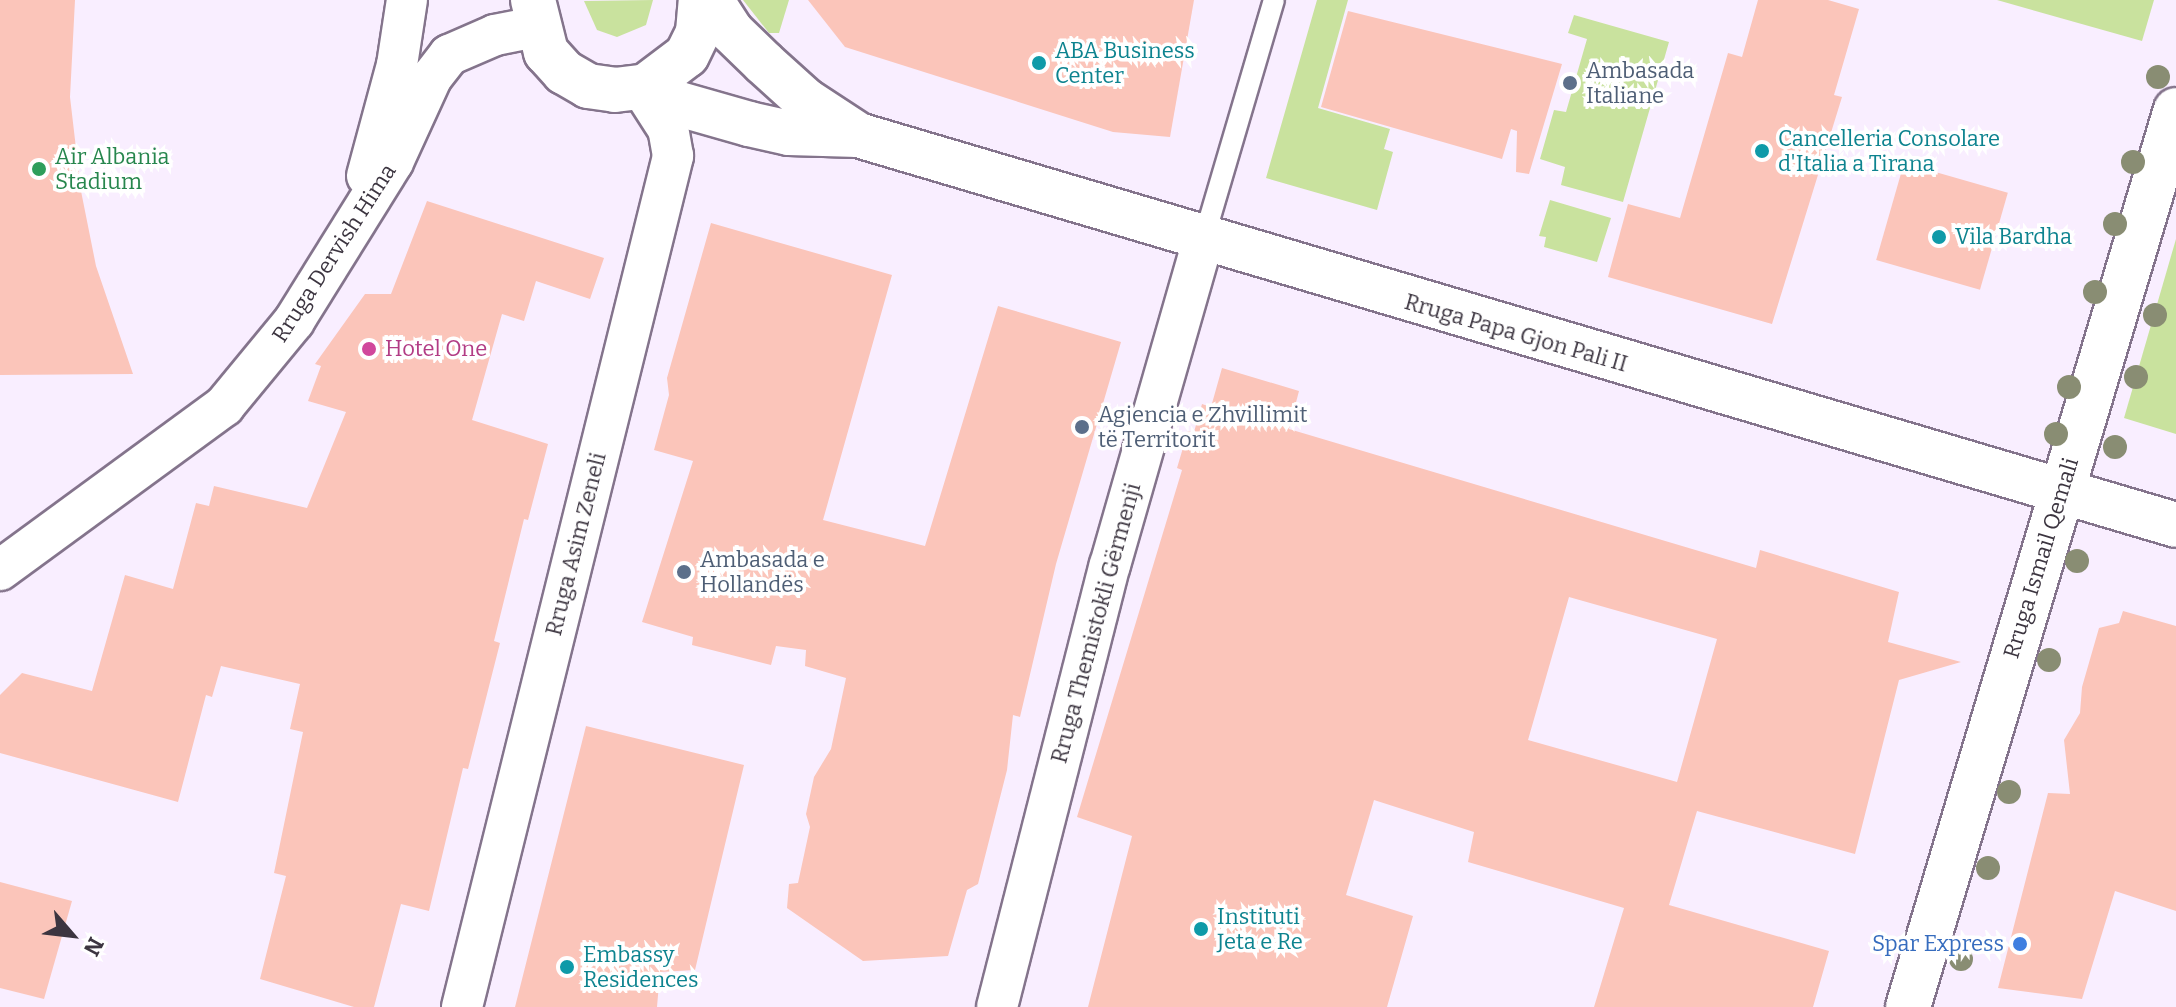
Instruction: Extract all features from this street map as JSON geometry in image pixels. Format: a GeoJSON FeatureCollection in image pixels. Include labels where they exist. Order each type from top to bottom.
{"type":"FeatureCollection","features":[{"type":"Feature","properties":{"kind":"street"},"geometry":{"type":"LineString","coordinates":[[356,214],[397,65],[407,0]]}},
{"type":"Feature","properties":{"kind":"street"},"geometry":{"type":"LineString","coordinates":[[533,7],[546,52],[564,72],[588,86],[615,90],[644,86],[687,55],[698,32],[701,0]]}},
{"type":"Feature","properties":{"kind":"street","name":"Rruga Papa Gjon Pali II"},"geometry":{"type":"LineString","coordinates":[[711,0],[731,31],[764,63],[805,100],[858,135]]}},
{"type":"Feature","properties":{"kind":"street","name":"Rruga Dervish Hima"},"geometry":{"type":"LineString","coordinates":[[0,570],[224,406],[294,321],[356,214],[393,162],[432,77],[449,55],[495,35],[533,7]]}},
{"type":"Feature","properties":{"kind":"street","name":"Rruga Papa Gjon Pali II"},"geometry":{"type":"LineString","coordinates":[[644,86],[679,104],[749,124],[789,133],[858,135],[1203,241],[2176,525]]}},
{"type":"Feature","properties":{"kind":"street","name":"Rruga Asim Zeneli"},"geometry":{"type":"LineString","coordinates":[[462,1007],[673,156],[668,129],[644,86]]}},
{"type":"Feature","properties":{"kind":"street","name":"Rruga Ismail Qemali"},"geometry":{"type":"LineString","coordinates":[[1908,1007],[2176,110]]}},
{"type":"Feature","properties":{"kind":"street","name":"Rruga Themistokli Gërmenji"},"geometry":{"type":"LineString","coordinates":[[997,1007],[1099,604],[1203,241]]}},
{"type":"Feature","properties":{"kind":"lane"},"geometry":{"type":"LineString","coordinates":[[1203,241],[1274,0]]}},
{"type":"Feature","properties":{"kind":"green space"},"geometry":{"type":"Polygon","coordinates":[[[653,0],[646,25],[617,37],[597,30],[584,1],[653,0]]]}},
{"type":"Feature","properties":{"kind":"green space"},"geometry":{"type":"Polygon","coordinates":[[[743,0],[789,0],[779,33],[769,33],[743,0]]]}},
{"type":"Feature","properties":{"kind":"green space"},"geometry":{"type":"Polygon","coordinates":[[[1317,0],[1348,0],[1318,108],[1390,129],[1384,149],[1393,152],[1377,210],[1266,178],[1317,0]]]}},
{"type":"Feature","properties":{"kind":"green space"},"geometry":{"type":"Polygon","coordinates":[[[1997,0],[2154,0],[2142,41],[1997,0]]]}},
{"type":"Feature","properties":{"kind":"green space"},"geometry":{"type":"Polygon","coordinates":[[[1574,15],[1669,42],[1623,202],[1561,185],[1565,167],[1540,159],[1554,110],[1566,112],[1587,39],[1568,33],[1574,15]]]}},
{"type":"Feature","properties":{"kind":"green space"},"geometry":{"type":"Polygon","coordinates":[[[1550,200],[1611,218],[1597,262],[1544,247],[1546,237],[1539,236],[1550,200]]]}},
{"type":"Feature","properties":{"kind":"green space"},"geometry":{"type":"Polygon","coordinates":[[[2176,239],[2176,434],[2124,418],[2176,239]]]}},
{"type":"Feature","properties":{"kind":"building","name":"Air Albania Stadium"},"geometry":{"type":"Polygon","coordinates":[[[0,0],[75,0],[70,97],[81,191],[96,266],[133,374],[0,375],[0,0]]]}},
{"type":"Feature","properties":{"kind":"building","name":"ABA Business Center"},"geometry":{"type":"Polygon","coordinates":[[[808,0],[1194,0],[1170,137],[1113,132],[845,47],[808,0]]]}},
{"type":"Feature","properties":{"kind":"building","name":"Cancelleria Consolare d'Italia a Tirana"},"geometry":{"type":"Polygon","coordinates":[[[1758,0],[1828,0],[1859,9],[1834,95],[1842,97],[1772,324],[1608,277],[1628,204],[1680,218],[1728,53],[1742,57],[1758,0]]]}},
{"type":"Feature","properties":{"kind":"building"},"geometry":{"type":"Polygon","coordinates":[[[1348,11],[1562,64],[1529,174],[1516,172],[1517,131],[1511,129],[1502,159],[1321,107],[1348,11]]]}},
{"type":"Feature","properties":{"kind":"building","name":"Vila Bardha"},"geometry":{"type":"Polygon","coordinates":[[[1904,163],[2008,193],[1980,290],[1876,260],[1904,163]]]}},
{"type":"Feature","properties":{"kind":"building"},"geometry":{"type":"Polygon","coordinates":[[[427,201],[604,258],[590,299],[536,281],[524,321],[502,314],[472,420],[548,444],[528,520],[524,519],[494,641],[500,643],[468,769],[463,768],[429,911],[401,904],[374,1007],[354,1007],[260,979],[286,876],[274,873],[303,732],[290,729],[300,684],[221,666],[212,697],[206,695],[178,802],[0,753],[0,695],[22,673],[92,691],[125,575],[173,589],[196,503],[209,506],[214,486],[307,508],[346,412],[308,401],[321,366],[315,364],[365,294],[391,294],[427,201]]]}},
{"type":"Feature","properties":{"kind":"building"},"geometry":{"type":"Polygon","coordinates":[[[711,223],[892,275],[823,520],[925,546],[998,306],[1121,342],[1056,564],[1020,717],[1013,715],[1007,770],[978,884],[967,890],[948,956],[863,961],[787,908],[789,884],[798,883],[810,827],[806,814],[814,777],[831,749],[846,678],[805,666],[806,650],[776,646],[771,665],[692,645],[693,637],[642,622],[693,461],[654,450],[669,395],[667,378],[711,223]]]}},
{"type":"Feature","properties":{"kind":"building"},"geometry":{"type":"Polygon","coordinates":[[[1222,368],[1299,391],[1289,429],[1756,568],[1760,550],[1899,592],[1888,642],[1961,662],[1899,680],[1855,854],[1697,811],[1669,905],[1829,951],[1813,1007],[1594,1007],[1624,908],[1468,862],[1474,832],[1374,800],[1346,895],[1413,916],[1387,1007],[1088,1007],[1132,836],[1077,817],[1182,470],[1177,468],[1188,431],[1194,432],[1202,404],[1211,407],[1222,368]],[[1569,597],[1528,740],[1677,782],[1717,639],[1569,597]]]}},
{"type":"Feature","properties":{"kind":"building"},"geometry":{"type":"Polygon","coordinates":[[[2123,611],[2176,626],[2176,911],[2115,891],[2082,999],[1998,988],[2048,793],[2070,794],[2064,740],[2080,713],[2082,687],[2099,628],[2119,623],[2123,611]]]}},
{"type":"Feature","properties":{"kind":"building"},"geometry":{"type":"Polygon","coordinates":[[[586,726],[744,765],[695,970],[660,972],[657,1007],[515,1007],[586,726]]]}},
{"type":"Feature","properties":{"kind":"building"},"geometry":{"type":"Polygon","coordinates":[[[0,882],[72,901],[44,999],[0,988],[0,882]]]}},
{"type":"Feature","properties":{"kind":"place","name":"ABA Business Center"},"geometry":{"type":"Point","coordinates":[1039,63]}},
{"type":"Feature","properties":{"kind":"place","name":"Ambasada Italiane"},"geometry":{"type":"Point","coordinates":[1570,83]}},
{"type":"Feature","properties":{"kind":"place","name":"Cancelleria Consolare d'Italia a Tirana"},"geometry":{"type":"Point","coordinates":[1762,151]}},
{"type":"Feature","properties":{"kind":"place","name":"Air Albania Stadium"},"geometry":{"type":"Point","coordinates":[39,169]}},
{"type":"Feature","properties":{"kind":"place","name":"Vila Bardha"},"geometry":{"type":"Point","coordinates":[1939,237]}},
{"type":"Feature","properties":{"kind":"place","name":"Hotel One"},"geometry":{"type":"Point","coordinates":[369,349]}},
{"type":"Feature","properties":{"kind":"place","name":"Agjencia e Zhvillimit të Territorit"},"geometry":{"type":"Point","coordinates":[1082,427]}},
{"type":"Feature","properties":{"kind":"place","name":"Ambasada e Hollandës"},"geometry":{"type":"Point","coordinates":[684,572]}},
{"type":"Feature","properties":{"kind":"place","name":"Instituti Jeta e Re"},"geometry":{"type":"Point","coordinates":[1201,929]}},
{"type":"Feature","properties":{"kind":"place","name":"Spar Express"},"geometry":{"type":"Point","coordinates":[2020,944]}},
{"type":"Feature","properties":{"kind":"place","name":"Embassy Residences"},"geometry":{"type":"Point","coordinates":[567,967]}}]}
